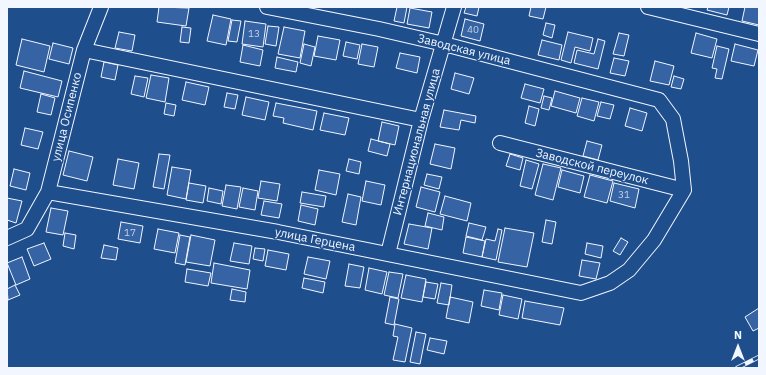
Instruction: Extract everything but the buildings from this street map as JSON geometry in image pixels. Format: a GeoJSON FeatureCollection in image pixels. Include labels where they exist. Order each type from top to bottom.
{"type":"FeatureCollection","features":[{"type":"Feature","properties":{"kind":"street","name":"улица Осипенко"},"geometry":{"type":"LineString","coordinates":[[7,238],[27,229],[48,192],[84,50],[101,7]]}},
{"type":"Feature","properties":{"kind":"street","name":"Заводская улица"},"geometry":{"type":"LineString","coordinates":[[267,7],[380,29],[444,44],[659,100],[673,119],[681,161],[684,190]]}},
{"type":"Feature","properties":{"kind":"street","name":"Интернациональная улица"},"geometry":{"type":"LineString","coordinates":[[388,254],[421,120],[454,7]]}},
{"type":"Feature","properties":{"kind":"street"},"geometry":{"type":"LineString","coordinates":[[648,7],[759,34]]}},
{"type":"Feature","properties":{"kind":"street"},"geometry":{"type":"LineString","coordinates":[[84,50],[421,120]]}},
{"type":"Feature","properties":{"kind":"street","name":"Заводской переулок"},"geometry":{"type":"LineString","coordinates":[[500,143],[684,190]]}},
{"type":"Feature","properties":{"kind":"street","name":"улица Герцена"},"geometry":{"type":"LineString","coordinates":[[48,192],[278,232],[580,293],[610,283],[628,270],[654,240],[684,190]]}},
{"type":"Feature","properties":{"kind":"railway"},"geometry":{"type":"LineString","coordinates":[[737,368],[759,357]]}}]}
